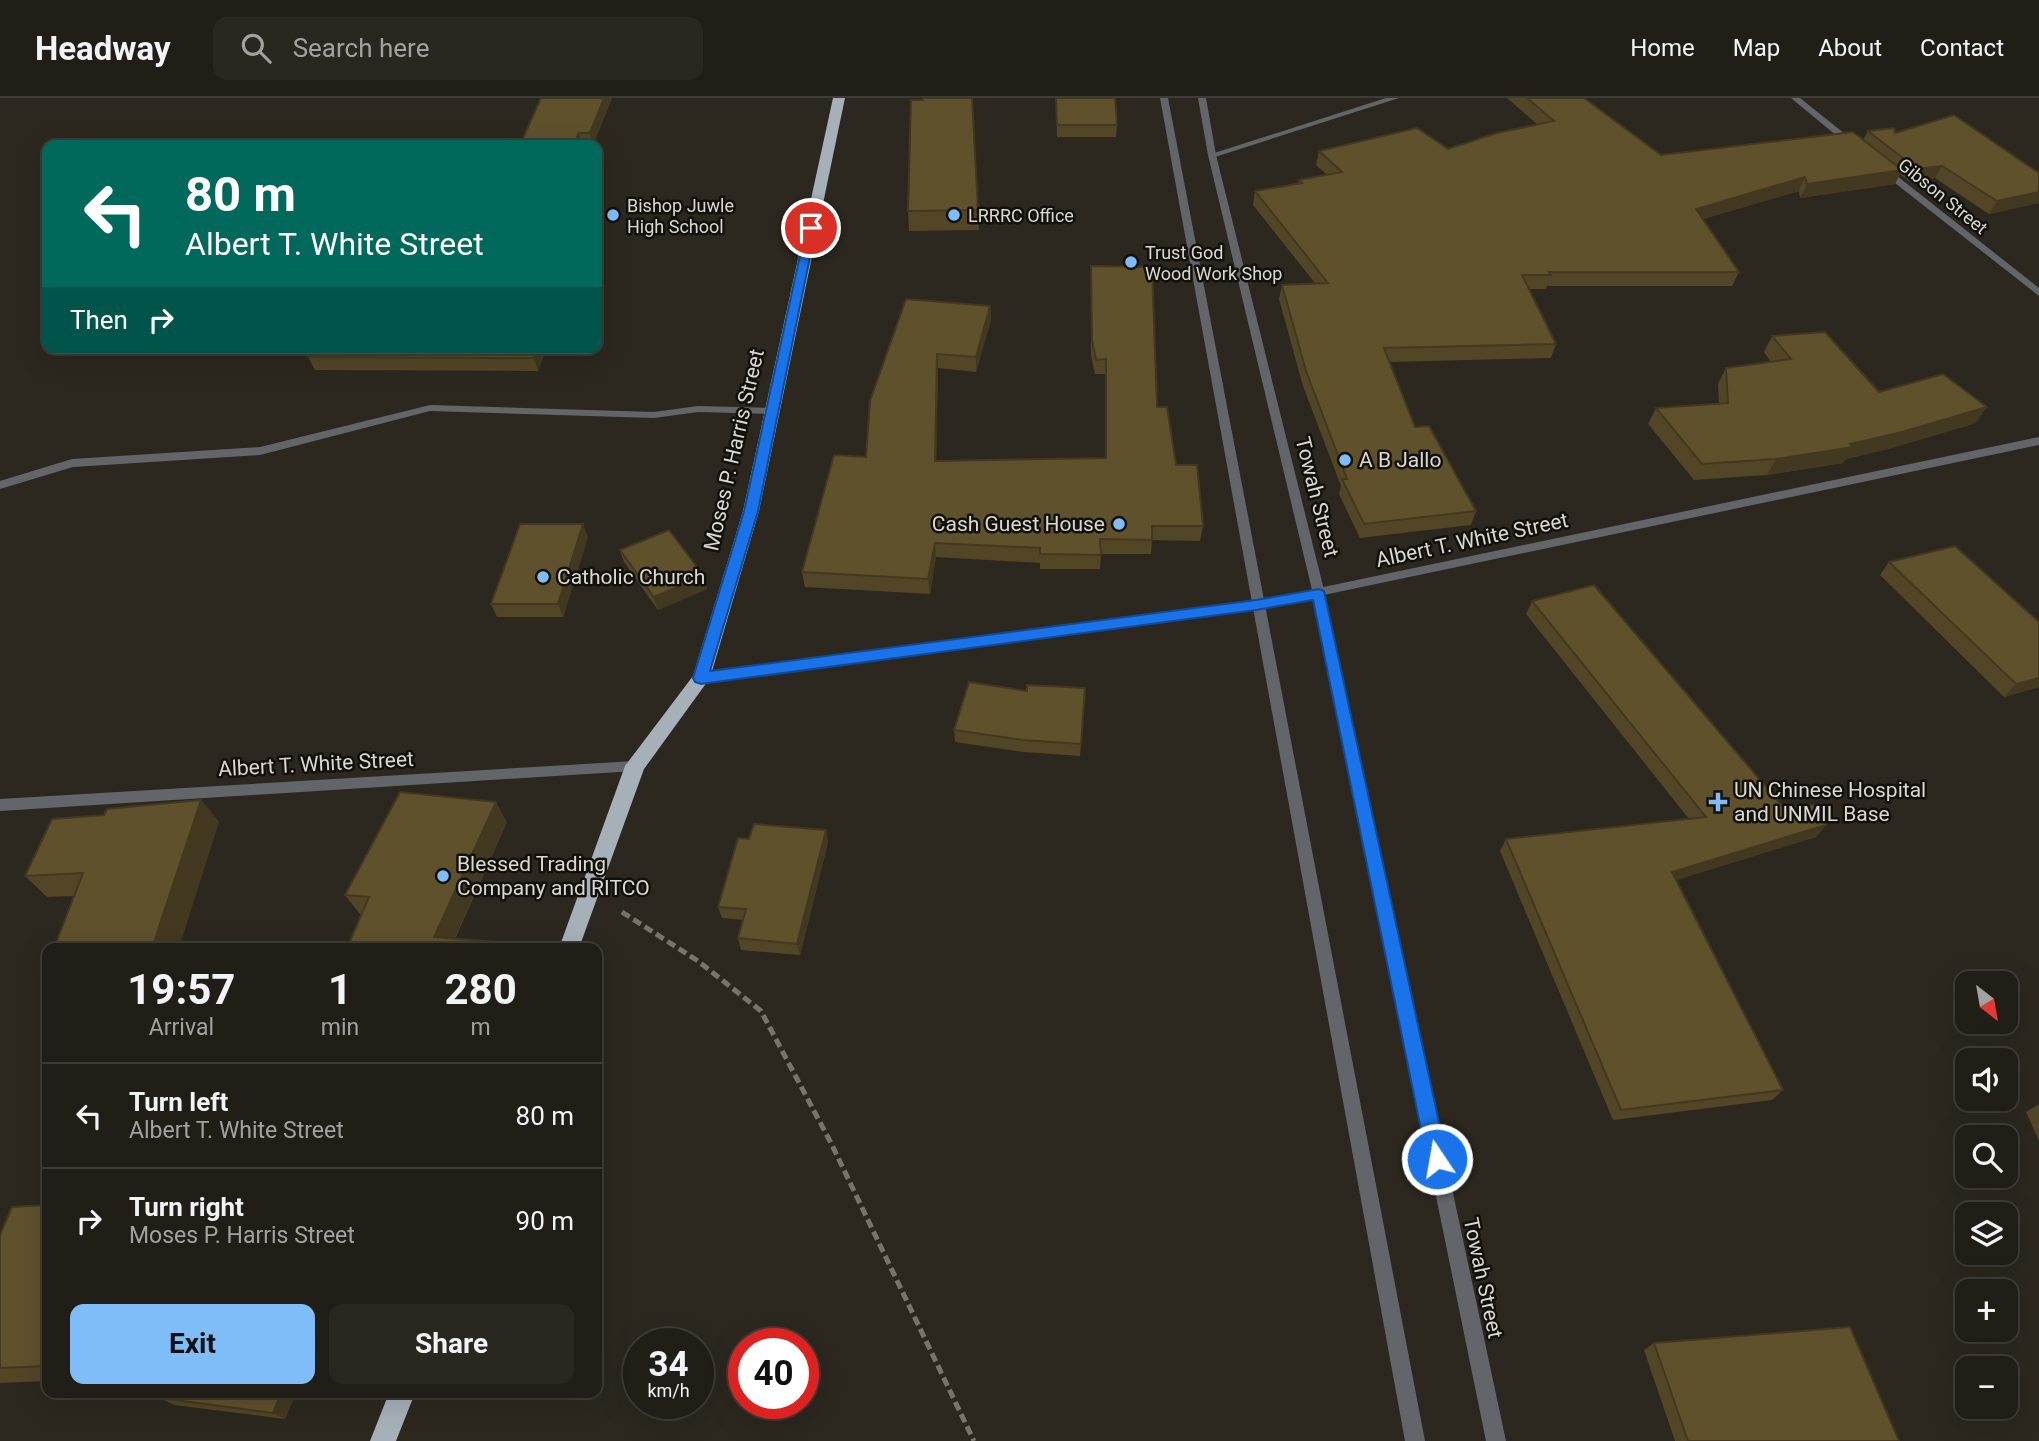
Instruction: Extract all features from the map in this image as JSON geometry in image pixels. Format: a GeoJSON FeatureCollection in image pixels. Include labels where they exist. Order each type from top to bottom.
{"type":"FeatureCollection","features":[{"type":"Feature","properties":{"kind":"highway","name":"Moses P. Harris Street"},"geometry":{"type":"LineString","coordinates":[[571,943],[635,766],[701,678],[751,511],[839,98]]}},
{"type":"Feature","properties":{"kind":"highway"},"geometry":{"type":"LineString","coordinates":[[383,1441],[400,1398]]}},
{"type":"Feature","properties":{"kind":"street"},"geometry":{"type":"LineString","coordinates":[[1164,98],[1256,605],[1415,1441]]}},
{"type":"Feature","properties":{"kind":"street","name":"Towah Street"},"geometry":{"type":"LineString","coordinates":[[1202,98],[1212,155],[1319,594],[1496,1441]]}},
{"type":"Feature","properties":{"kind":"street"},"geometry":{"type":"LineString","coordinates":[[1212,155],[1395,98]]}},
{"type":"Feature","properties":{"kind":"street"},"geometry":{"type":"LineString","coordinates":[[1795,98],[1858,149]]}},
{"type":"Feature","properties":{"kind":"street","name":"Gibson Street"},"geometry":{"type":"LineString","coordinates":[[1880,166],[2039,293]]}},
{"type":"Feature","properties":{"kind":"street"},"geometry":{"type":"LineString","coordinates":[[0,485],[72,463],[260,451],[430,408],[654,415],[698,409],[771,411]]}},
{"type":"Feature","properties":{"kind":"street","name":"Albert T. White Street"},"geometry":{"type":"LineString","coordinates":[[701,678],[1256,605],[1319,594],[2039,441]]}},
{"type":"Feature","properties":{"kind":"street","name":"Albert T. White Street"},"geometry":{"type":"LineString","coordinates":[[0,805],[635,766]]}},
{"type":"Feature","properties":{"kind":"path"},"geometry":{"type":"LineString","coordinates":[[591,892],[698,961],[761,1011],[831,1143],[974,1441]]}},
{"type":"Feature","properties":{"kind":"building"},"geometry":{"type":"Polygon","coordinates":[[[541,98],[604,98],[590,133],[579,133],[576,140],[522,140],[541,98]]]}},
{"type":"Feature","properties":{"kind":"building"},"geometry":{"type":"Polygon","coordinates":[[[972,98],[978,210],[908,211],[911,100],[972,98]]]}},
{"type":"Feature","properties":{"kind":"building"},"geometry":{"type":"Polygon","coordinates":[[[1056,98],[1115,98],[1117,125],[1057,125],[1056,98]]]}},
{"type":"Feature","properties":{"kind":"building"},"geometry":{"type":"Polygon","coordinates":[[[1527,98],[1584,98],[1661,155],[1853,132],[1902,170],[1807,184],[1805,177],[1696,209],[1739,272],[1549,272],[1551,275],[1522,275],[1556,344],[1384,348],[1415,427],[1429,426],[1476,511],[1364,524],[1342,479],[1347,479],[1306,371],[1282,285],[1328,283],[1255,191],[1302,183],[1299,180],[1342,172],[1319,151],[1417,128],[1448,149],[1497,133],[1554,121],[1527,98]]]}},
{"type":"Feature","properties":{"kind":"building"},"geometry":{"type":"Polygon","coordinates":[[[1954,115],[2039,173],[2039,192],[1997,201],[1942,166],[1917,169],[1868,131],[1894,128],[1895,133],[1954,115]]]}},
{"type":"Feature","properties":{"kind":"building"},"geometry":{"type":"Polygon","coordinates":[[[1091,266],[1152,267],[1157,407],[1167,407],[1176,465],[1197,465],[1203,526],[1152,526],[1152,540],[1100,539],[1101,555],[1040,554],[1040,548],[935,543],[928,579],[802,572],[834,455],[866,457],[870,401],[906,299],[990,306],[976,357],[937,354],[935,461],[1106,458],[1106,359],[1096,360],[1092,340],[1091,266]]]}},
{"type":"Feature","properties":{"kind":"building"},"geometry":{"type":"Polygon","coordinates":[[[1825,332],[1879,392],[1943,374],[1987,407],[1850,444],[1853,447],[1776,459],[1702,464],[1656,408],[1728,403],[1726,368],[1791,359],[1772,336],[1825,332]]]}},
{"type":"Feature","properties":{"kind":"building"},"geometry":{"type":"Polygon","coordinates":[[[310,354],[536,354],[534,358],[308,357],[310,354]]]}},
{"type":"Feature","properties":{"kind":"building","name":"Catholic Church"},"geometry":{"type":"Polygon","coordinates":[[[520,524],[583,524],[558,604],[491,604],[520,524]]]}},
{"type":"Feature","properties":{"kind":"building"},"geometry":{"type":"Polygon","coordinates":[[[669,530],[704,576],[654,597],[620,550],[669,530]]]}},
{"type":"Feature","properties":{"kind":"building"},"geometry":{"type":"Polygon","coordinates":[[[1955,546],[2039,622],[2039,678],[2016,684],[1889,562],[1955,546]]]}},
{"type":"Feature","properties":{"kind":"building"},"geometry":{"type":"Polygon","coordinates":[[[1594,585],[1784,808],[1822,804],[1826,825],[1672,872],[1783,1090],[1621,1110],[1506,839],[1706,817],[1532,601],[1594,585]]]}},
{"type":"Feature","properties":{"kind":"building"},"geometry":{"type":"Polygon","coordinates":[[[969,682],[1027,691],[1027,685],[1085,688],[1081,744],[1023,740],[954,730],[969,682]]]}},
{"type":"Feature","properties":{"kind":"building"},"geometry":{"type":"Polygon","coordinates":[[[400,792],[496,802],[434,937],[511,943],[349,943],[369,897],[345,895],[400,792]]]}},
{"type":"Feature","properties":{"kind":"building"},"geometry":{"type":"Polygon","coordinates":[[[201,800],[154,943],[56,943],[83,873],[25,876],[52,819],[104,815],[107,809],[201,800]]]}},
{"type":"Feature","properties":{"kind":"building"},"geometry":{"type":"Polygon","coordinates":[[[754,824],[826,830],[797,944],[738,938],[746,909],[718,907],[738,838],[749,839],[754,824]]]}},
{"type":"Feature","properties":{"kind":"building"},"geometry":{"type":"Polygon","coordinates":[[[42,1205],[42,1366],[0,1368],[0,1235],[12,1207],[42,1205]]]}},
{"type":"Feature","properties":{"kind":"building"},"geometry":{"type":"Polygon","coordinates":[[[1850,1327],[1899,1441],[1688,1441],[1654,1343],[1850,1327]]]}},
{"type":"Feature","properties":{"kind":"building"},"geometry":{"type":"Polygon","coordinates":[[[160,1398],[279,1398],[273,1413],[160,1398]]]}},
{"type":"Feature","properties":{"kind":"place","name":"Bishop Juwle High School"},"geometry":{"type":"Point","coordinates":[613,215]}},
{"type":"Feature","properties":{"kind":"place","name":"LRRRC Office"},"geometry":{"type":"Point","coordinates":[954,215]}},
{"type":"Feature","properties":{"kind":"place","name":"Trust God Wood Work Shop"},"geometry":{"type":"Point","coordinates":[1131,262]}},
{"type":"Feature","properties":{"kind":"place","name":"A B Jallo"},"geometry":{"type":"Point","coordinates":[1345,460]}},
{"type":"Feature","properties":{"kind":"place","name":"Cash Guest House"},"geometry":{"type":"Point","coordinates":[1119,524]}},
{"type":"Feature","properties":{"kind":"place","name":"Catholic Church"},"geometry":{"type":"Point","coordinates":[543,577]}},
{"type":"Feature","properties":{"kind":"place","name":"UN Chinese Hospital and UNMIL Base"},"geometry":{"type":"Point","coordinates":[1718,802]}},
{"type":"Feature","properties":{"kind":"place","name":"Blessed Trading Company and RITCO"},"geometry":{"type":"Point","coordinates":[443,876]}},
{"type":"Feature","properties":{"kind":"route"},"geometry":{"type":"LineString","coordinates":[[811,228],[751,511],[701,678],[1256,605],[1319,594],[1437,1159]]}}]}
